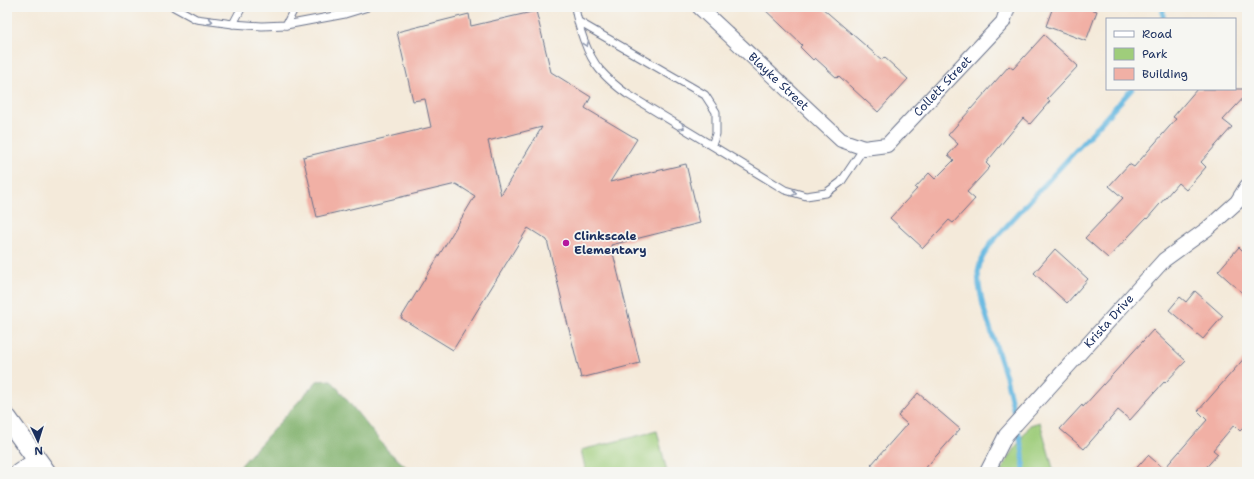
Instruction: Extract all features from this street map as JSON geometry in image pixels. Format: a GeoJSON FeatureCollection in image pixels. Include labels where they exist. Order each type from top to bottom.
{"type":"FeatureCollection","features":[{"type":"Feature","properties":{"kind":"main road"},"geometry":{"type":"LineString","coordinates":[[7,418],[41,466]]}},
{"type":"Feature","properties":{"kind":"street","name":"Blayke Street"},"geometry":{"type":"LineString","coordinates":[[699,7],[841,140],[864,148]]}},
{"type":"Feature","properties":{"kind":"street","name":"Collett Street"},"geometry":{"type":"LineString","coordinates":[[864,148],[888,145],[1003,22],[1008,7]]}},
{"type":"Feature","properties":{"kind":"street","name":"Krista Drive"},"geometry":{"type":"LineString","coordinates":[[987,472],[1006,435],[1164,260],[1207,229],[1236,202],[1247,186]]}},
{"type":"Feature","properties":{"kind":"street"},"geometry":{"type":"LineString","coordinates":[[17,472],[41,466]]}},
{"type":"Feature","properties":{"kind":"lane"},"geometry":{"type":"LineString","coordinates":[[174,7],[196,19],[262,26],[286,25],[346,10],[368,7]]}},
{"type":"Feature","properties":{"kind":"lane"},"geometry":{"type":"LineString","coordinates":[[233,24],[242,7]]}},
{"type":"Feature","properties":{"kind":"lane"},"geometry":{"type":"LineString","coordinates":[[286,25],[295,7]]}},
{"type":"Feature","properties":{"kind":"lane"},"geometry":{"type":"LineString","coordinates":[[575,7],[587,49],[599,69],[612,83],[627,94],[785,190],[806,196],[826,192],[841,182],[864,148]]}},
{"type":"Feature","properties":{"kind":"lane"},"geometry":{"type":"LineString","coordinates":[[579,22],[705,95],[716,112],[716,134],[712,146]]}},
{"type":"Feature","properties":{"kind":"green space"},"geometry":{"type":"Polygon","coordinates":[[[331,380],[388,451],[412,472],[235,472],[317,381],[331,380]]]}},
{"type":"Feature","properties":{"kind":"green space"},"geometry":{"type":"Polygon","coordinates":[[[1040,422],[1054,472],[1000,472],[1030,425],[1040,422]]]}},
{"type":"Feature","properties":{"kind":"green space"},"geometry":{"type":"Polygon","coordinates":[[[657,431],[667,472],[586,472],[581,450],[657,431]]]}},
{"type":"Feature","properties":{"kind":"building"},"geometry":{"type":"Polygon","coordinates":[[[762,7],[821,7],[882,60],[884,57],[908,79],[878,112],[839,76],[837,78],[815,58],[813,60],[800,47],[802,45],[762,7]]]}},
{"type":"Feature","properties":{"kind":"building"},"geometry":{"type":"Polygon","coordinates":[[[1053,7],[1085,7],[1097,11],[1086,41],[1046,26],[1053,7]]]}},
{"type":"Feature","properties":{"kind":"building"},"geometry":{"type":"Polygon","coordinates":[[[536,11],[551,72],[591,97],[585,108],[637,139],[610,182],[686,164],[700,223],[611,245],[640,363],[581,378],[547,240],[528,228],[453,350],[401,318],[475,196],[456,184],[317,217],[303,157],[431,127],[425,99],[413,101],[397,32],[469,14],[471,26],[536,11]],[[542,127],[488,141],[501,195],[542,127]]]}},
{"type":"Feature","properties":{"kind":"building"},"geometry":{"type":"Polygon","coordinates":[[[1044,35],[1078,66],[1047,99],[1050,101],[1030,124],[1023,118],[986,163],[990,167],[967,192],[975,199],[953,223],[949,220],[923,248],[890,218],[917,189],[915,188],[929,173],[935,179],[954,160],[948,155],[958,144],[948,135],[1009,66],[1013,69],[1044,35]]]}},
{"type":"Feature","properties":{"kind":"building"},"geometry":{"type":"Polygon","coordinates":[[[1247,89],[1247,94],[1223,120],[1232,127],[1201,162],[1206,167],[1186,190],[1178,183],[1147,219],[1146,218],[1108,258],[1085,238],[1123,198],[1109,186],[1129,164],[1134,167],[1176,119],[1173,117],[1196,90],[1247,89]]]}},
{"type":"Feature","properties":{"kind":"building"},"geometry":{"type":"Polygon","coordinates":[[[1239,247],[1247,255],[1247,297],[1218,271],[1239,247]]]}},
{"type":"Feature","properties":{"kind":"building"},"geometry":{"type":"Polygon","coordinates":[[[1055,249],[1088,279],[1067,303],[1034,273],[1055,249]]]}},
{"type":"Feature","properties":{"kind":"building"},"geometry":{"type":"Polygon","coordinates":[[[1195,291],[1223,316],[1203,339],[1169,310],[1180,297],[1186,302],[1195,291]]]}},
{"type":"Feature","properties":{"kind":"building"},"geometry":{"type":"Polygon","coordinates":[[[1153,330],[1186,361],[1165,383],[1164,382],[1130,420],[1118,410],[1084,449],[1060,429],[1082,405],[1083,407],[1153,330]]]}},
{"type":"Feature","properties":{"kind":"building"},"geometry":{"type":"Polygon","coordinates":[[[1247,355],[1247,424],[1240,431],[1234,425],[1213,450],[1218,454],[1202,472],[1133,472],[1148,455],[1164,469],[1207,420],[1198,411],[1247,355]]]}},
{"type":"Feature","properties":{"kind":"building"},"geometry":{"type":"Polygon","coordinates":[[[918,393],[960,429],[922,472],[879,472],[871,465],[907,424],[898,416],[918,393]]]}},
{"type":"Feature","properties":{"kind":"waterway"},"geometry":{"type":"LineString","coordinates":[[1163,7],[1163,18]]}},
{"type":"Feature","properties":{"kind":"waterway"},"geometry":{"type":"LineString","coordinates":[[1024,472],[1023,453],[1006,377],[983,306],[978,272],[981,260],[991,243],[1131,90]]}},
{"type":"Feature","properties":{"kind":"place","name":"Clinkscale Elementary"},"geometry":{"type":"Point","coordinates":[566,243]}}]}
